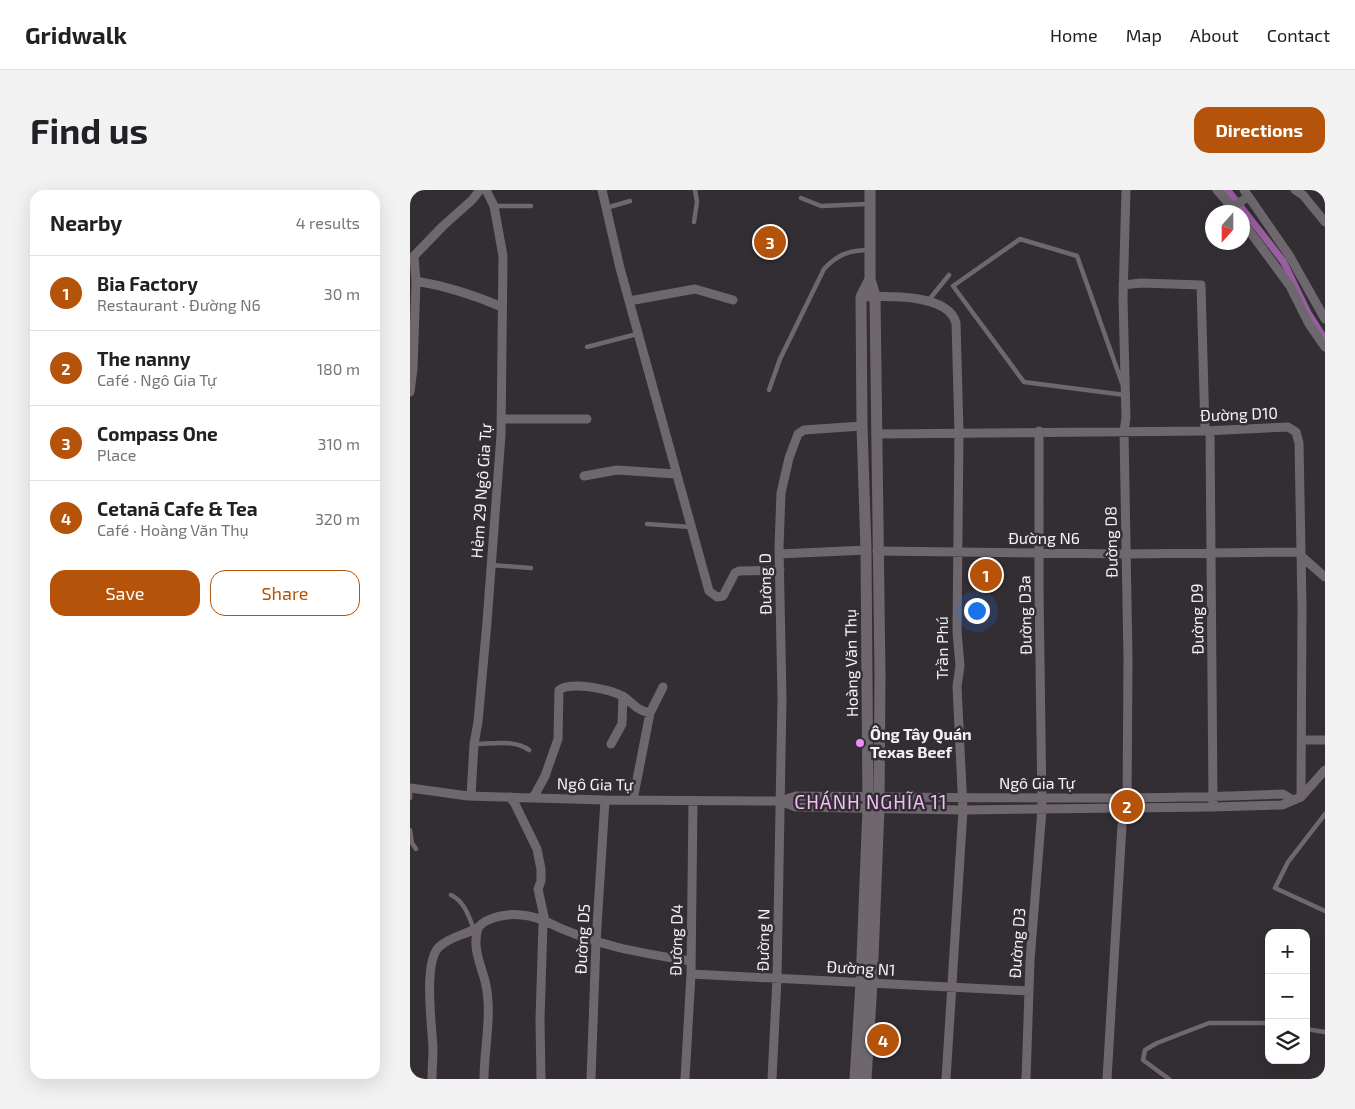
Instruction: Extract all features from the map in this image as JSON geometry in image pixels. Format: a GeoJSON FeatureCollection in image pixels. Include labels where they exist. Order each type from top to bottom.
{"type":"FeatureCollection","features":[{"type":"Feature","properties":{"kind":"street"},"geometry":{"type":"LineString","coordinates":[[410,392],[413,369],[416,281],[412,256],[472,200],[480,190]]}},
{"type":"Feature","properties":{"kind":"street","name":"Hẻm 29 Ngô Gia Tự"},"geometry":{"type":"LineString","coordinates":[[471,796],[491,565],[501,419],[503,256],[494,206],[486,190]]}},
{"type":"Feature","properties":{"kind":"street"},"geometry":{"type":"LineString","coordinates":[[602,190],[629,301],[705,583],[709,591],[717,597],[724,596],[735,573],[739,571],[780,570]]}},
{"type":"Feature","properties":{"kind":"street","name":"Hoàng Văn Thụ"},"geometry":{"type":"LineString","coordinates":[[870,190],[870,279],[875,296],[876,477],[866,622],[867,676],[874,732]]}},
{"type":"Feature","properties":{"kind":"street","name":"Đường D8"},"geometry":{"type":"LineString","coordinates":[[1126,190],[1124,285],[1126,418],[1124,431],[1128,659],[1127,808]]}},
{"type":"Feature","properties":{"kind":"street"},"geometry":{"type":"LineString","coordinates":[[1217,190],[1230,205]]}},
{"type":"Feature","properties":{"kind":"street"},"geometry":{"type":"LineString","coordinates":[[1295,190],[1325,222]]}},
{"type":"Feature","properties":{"kind":"street"},"geometry":{"type":"LineString","coordinates":[[1238,205],[1248,193],[1289,255],[1325,319]]}},
{"type":"Feature","properties":{"kind":"street"},"geometry":{"type":"LineString","coordinates":[[1250,232],[1290,286],[1309,324],[1325,347]]}},
{"type":"Feature","properties":{"kind":"street","name":"Hoàng Văn Thụ"},"geometry":{"type":"LineString","coordinates":[[855,1079],[862,1046],[867,983],[874,803],[874,732],[880,676],[879,620],[864,478],[862,426],[861,298],[870,279]]}},
{"type":"Feature","properties":{"kind":"street"},"geometry":{"type":"LineString","coordinates":[[416,281],[435,284],[473,295],[502,307]]}},
{"type":"Feature","properties":{"kind":"street","name":"Đường D9"},"geometry":{"type":"LineString","coordinates":[[1124,285],[1201,285],[1208,431],[1211,552],[1213,807]]}},
{"type":"Feature","properties":{"kind":"street"},"geometry":{"type":"LineString","coordinates":[[629,301],[695,289],[733,300]]}},
{"type":"Feature","properties":{"kind":"street","name":"Trần Phú"},"geometry":{"type":"LineString","coordinates":[[861,298],[875,296],[900,297],[928,301],[951,312],[956,321],[959,432],[957,631],[960,666],[957,686],[963,810],[946,1079]]}},
{"type":"Feature","properties":{"kind":"street"},"geometry":{"type":"LineString","coordinates":[[862,403],[875,403]]}},
{"type":"Feature","properties":{"kind":"street"},"geometry":{"type":"LineString","coordinates":[[501,419],[587,419]]}},
{"type":"Feature","properties":{"kind":"street","name":"Đường D"},"geometry":{"type":"LineString","coordinates":[[780,801],[782,699],[781,494],[789,458],[798,434],[804,430],[862,426]]}},
{"type":"Feature","properties":{"kind":"street","name":"Đường D10"},"geometry":{"type":"LineString","coordinates":[[876,434],[1039,431],[1208,431],[1288,427],[1296,432],[1299,443],[1302,740],[1297,798]]}},
{"type":"Feature","properties":{"kind":"street","name":"Đường D3a"},"geometry":{"type":"LineString","coordinates":[[1039,431],[1042,809]]}},
{"type":"Feature","properties":{"kind":"street"},"geometry":{"type":"LineString","coordinates":[[584,476],[617,470],[676,474]]}},
{"type":"Feature","properties":{"kind":"street"},"geometry":{"type":"LineString","coordinates":[[864,478],[876,477]]}},
{"type":"Feature","properties":{"kind":"street","name":"Đường N6"},"geometry":{"type":"LineString","coordinates":[[780,554],[872,551],[1301,554]]}},
{"type":"Feature","properties":{"kind":"street"},"geometry":{"type":"LineString","coordinates":[[1301,554],[1325,577]]}},
{"type":"Feature","properties":{"kind":"street"},"geometry":{"type":"LineString","coordinates":[[866,622],[879,620]]}},
{"type":"Feature","properties":{"kind":"street"},"geometry":{"type":"LineString","coordinates":[[867,676],[880,676]]}},
{"type":"Feature","properties":{"kind":"street"},"geometry":{"type":"LineString","coordinates":[[534,798],[545,776],[558,739],[559,690],[572,686],[605,689],[623,696],[640,710],[650,712]]}},
{"type":"Feature","properties":{"kind":"street"},"geometry":{"type":"LineString","coordinates":[[633,800],[650,712],[663,688]]}},
{"type":"Feature","properties":{"kind":"street"},"geometry":{"type":"LineString","coordinates":[[612,744],[622,724],[623,696]]}},
{"type":"Feature","properties":{"kind":"street"},"geometry":{"type":"LineString","coordinates":[[1302,740],[1325,740]]}},
{"type":"Feature","properties":{"kind":"street"},"geometry":{"type":"LineString","coordinates":[[1297,798],[1325,770]]}},
{"type":"Feature","properties":{"kind":"street","name":"Ngô Gia Tự"},"geometry":{"type":"LineString","coordinates":[[410,788],[471,796],[605,800],[780,801],[796,796],[963,810],[1282,805],[1297,798]]}},
{"type":"Feature","properties":{"kind":"street","name":"Ngô Gia Tự"},"geometry":{"type":"LineString","coordinates":[[874,803],[962,798],[1213,797],[1283,794],[1297,798]]}},
{"type":"Feature","properties":{"kind":"street"},"geometry":{"type":"LineString","coordinates":[[510,797],[520,812],[537,849],[541,869],[541,881],[538,889],[545,921],[543,924],[541,1079]]}},
{"type":"Feature","properties":{"kind":"street","name":"Đường D5"},"geometry":{"type":"LineString","coordinates":[[591,1079],[596,942],[605,800]]}},
{"type":"Feature","properties":{"kind":"street","name":"Đường D4"},"geometry":{"type":"LineString","coordinates":[[685,1079],[691,974],[693,801]]}},
{"type":"Feature","properties":{"kind":"street","name":"Đường N"},"geometry":{"type":"LineString","coordinates":[[772,1079],[777,978],[780,801]]}},
{"type":"Feature","properties":{"kind":"street"},"geometry":{"type":"LineString","coordinates":[[1108,1079],[1122,825],[1127,808]]}},
{"type":"Feature","properties":{"kind":"street","name":"Đường D3"},"geometry":{"type":"LineString","coordinates":[[1026,1079],[1029,991],[1042,809]]}},
{"type":"Feature","properties":{"kind":"street"},"geometry":{"type":"LineString","coordinates":[[432,1079],[433,1051],[430,977],[433,954],[449,940],[476,929],[484,922],[513,914],[532,915],[596,942],[643,954],[691,961]]}},
{"type":"Feature","properties":{"kind":"street"},"geometry":{"type":"LineString","coordinates":[[476,929],[476,953],[487,994],[484,1079]]}},
{"type":"Feature","properties":{"kind":"street","name":"Đường N1"},"geometry":{"type":"LineString","coordinates":[[691,974],[1029,991]]}},
{"type":"Feature","properties":{"kind":"street","name":"Hoàng Văn Thụ"},"geometry":{"type":"LineString","coordinates":[[862,1046],[866,1079]]}},
{"type":"Feature","properties":{"kind":"lane"},"geometry":{"type":"LineString","coordinates":[[694,222],[697,202],[695,190]]}},
{"type":"Feature","properties":{"kind":"lane"},"geometry":{"type":"LineString","coordinates":[[801,198],[821,206],[870,204]]}},
{"type":"Feature","properties":{"kind":"lane"},"geometry":{"type":"LineString","coordinates":[[606,208],[630,201]]}},
{"type":"Feature","properties":{"kind":"lane"},"geometry":{"type":"LineString","coordinates":[[494,206],[531,206]]}},
{"type":"Feature","properties":{"kind":"lane"},"geometry":{"type":"LineString","coordinates":[[1020,239],[1077,256],[1126,395],[1024,382],[953,286],[1020,239]]}},
{"type":"Feature","properties":{"kind":"lane"},"geometry":{"type":"LineString","coordinates":[[769,390],[792,334],[824,269],[835,258],[846,252],[871,250]]}},
{"type":"Feature","properties":{"kind":"lane"},"geometry":{"type":"LineString","coordinates":[[928,301],[948,275]]}},
{"type":"Feature","properties":{"kind":"lane"},"geometry":{"type":"LineString","coordinates":[[587,347],[638,334]]}},
{"type":"Feature","properties":{"kind":"lane"},"geometry":{"type":"LineString","coordinates":[[647,524],[691,527]]}},
{"type":"Feature","properties":{"kind":"lane"},"geometry":{"type":"LineString","coordinates":[[491,565],[531,568]]}},
{"type":"Feature","properties":{"kind":"lane"},"geometry":{"type":"LineString","coordinates":[[474,744],[509,744],[524,746],[529,750]]}},
{"type":"Feature","properties":{"kind":"lane"},"geometry":{"type":"LineString","coordinates":[[410,788],[410,798]]}},
{"type":"Feature","properties":{"kind":"lane"},"geometry":{"type":"LineString","coordinates":[[1325,814],[1288,862],[1275,888],[1325,911]]}},
{"type":"Feature","properties":{"kind":"lane"},"geometry":{"type":"LineString","coordinates":[[410,830],[412,843],[416,850]]}},
{"type":"Feature","properties":{"kind":"lane"},"geometry":{"type":"LineString","coordinates":[[451,895],[456,898],[468,913],[476,929]]}},
{"type":"Feature","properties":{"kind":"lane"},"geometry":{"type":"LineString","coordinates":[[1169,1079],[1143,1060],[1146,1050],[1157,1043],[1209,1022],[1265,1023]]}},
{"type":"Feature","properties":{"kind":"lane"},"geometry":{"type":"LineString","coordinates":[[1310,1030],[1325,1032]]}},
{"type":"Feature","properties":{"kind":"shaded area"},"geometry":{"type":"Polygon","coordinates":[[[1223,190],[1232,190],[1244,205],[1235,205],[1223,190]]]}},
{"type":"Feature","properties":{"kind":"shaded area"},"geometry":{"type":"Polygon","coordinates":[[[1250,213],[1286,259],[1311,311],[1325,333],[1325,345],[1280,263],[1250,224],[1250,213]]]}},
{"type":"Feature","properties":{"kind":"place","name":"Compass One"},"geometry":{"type":"Point","coordinates":[770,242]}},
{"type":"Feature","properties":{"kind":"place","name":"Bia Factory"},"geometry":{"type":"Point","coordinates":[986,575]}},
{"type":"Feature","properties":{"kind":"place","name":"Ông Tây Quán Texas Beef"},"geometry":{"type":"Point","coordinates":[860,743]}},
{"type":"Feature","properties":{"kind":"place","name":"The nanny"},"geometry":{"type":"Point","coordinates":[1127,806]}},
{"type":"Feature","properties":{"kind":"place","name":"Cetanā Cafe & Tea"},"geometry":{"type":"Point","coordinates":[883,1040]}},
{"type":"Feature","properties":{"kind":"district","name":"CHÁNH NGHĨA 11"},"geometry":{"type":"Point","coordinates":[871,802]}}]}
